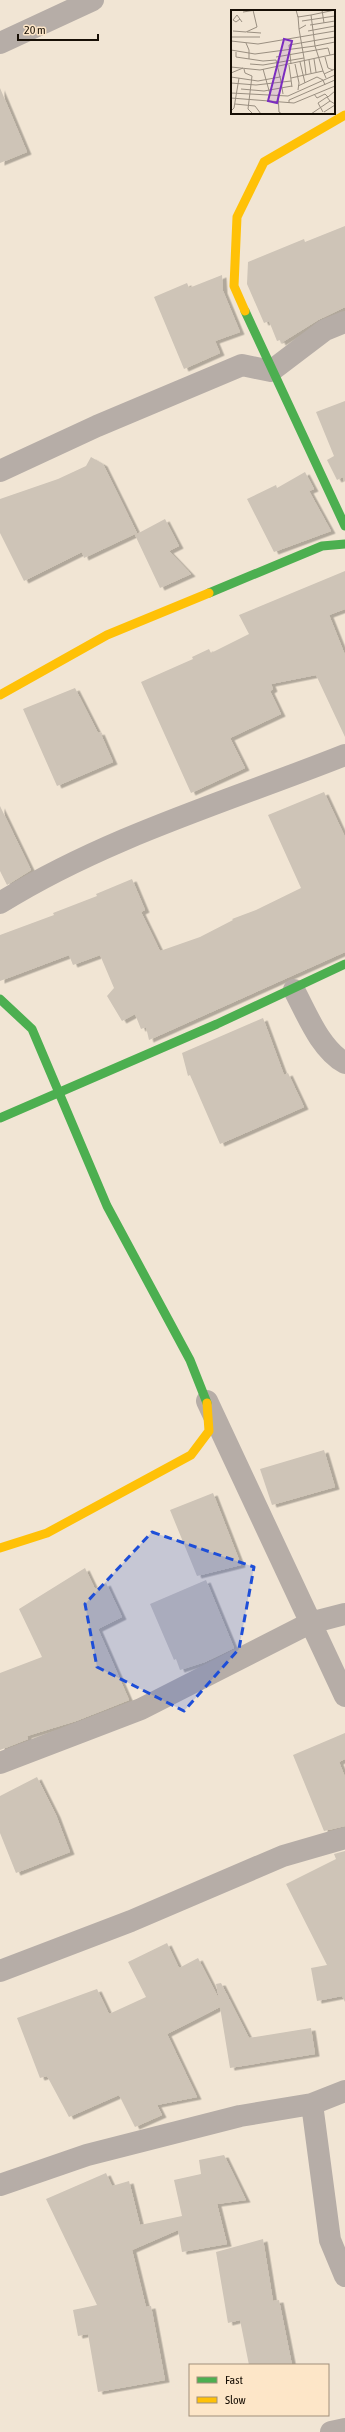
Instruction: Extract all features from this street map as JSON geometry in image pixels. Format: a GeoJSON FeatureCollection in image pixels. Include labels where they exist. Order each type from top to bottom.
{"type":"FeatureCollection","features":[{"type":"Feature","properties":{"kind":"street"},"geometry":{"type":"LineString","coordinates":[[0,43],[93,0]]}},
{"type":"Feature","properties":{"kind":"street"},"geometry":{"type":"LineString","coordinates":[[345,115],[264,162],[237,218],[234,286],[271,371],[345,526]]}},
{"type":"Feature","properties":{"kind":"street"},"geometry":{"type":"LineString","coordinates":[[0,471],[97,426],[242,365],[271,371],[325,330],[345,322]]}},
{"type":"Feature","properties":{"kind":"street"},"geometry":{"type":"LineString","coordinates":[[0,695],[107,634],[322,546],[345,544]]}},
{"type":"Feature","properties":{"kind":"street"},"geometry":{"type":"LineString","coordinates":[[0,903],[34,882],[67,866],[186,814],[345,755]]}},
{"type":"Feature","properties":{"kind":"street"},"geometry":{"type":"LineString","coordinates":[[0,1118],[60,1091],[164,1048],[294,990],[345,964]]}},
{"type":"Feature","properties":{"kind":"street"},"geometry":{"type":"LineString","coordinates":[[294,990],[317,1033],[336,1058],[345,1064]]}},
{"type":"Feature","properties":{"kind":"street"},"geometry":{"type":"LineString","coordinates":[[0,999],[32,1029],[60,1091],[107,1206],[165,1310],[345,1696]]}},
{"type":"Feature","properties":{"kind":"street"},"geometry":{"type":"LineString","coordinates":[[0,1548],[47,1533],[191,1455],[210,1431],[207,1400]]}},
{"type":"Feature","properties":{"kind":"street"},"geometry":{"type":"LineString","coordinates":[[0,1763],[141,1709],[310,1622],[345,1614]]}},
{"type":"Feature","properties":{"kind":"street"},"geometry":{"type":"LineString","coordinates":[[0,1971],[130,1921],[283,1856],[345,1838]]}},
{"type":"Feature","properties":{"kind":"street"},"geometry":{"type":"LineString","coordinates":[[0,2185],[87,2155],[240,2116],[312,2104],[345,2091]]}},
{"type":"Feature","properties":{"kind":"street"},"geometry":{"type":"LineString","coordinates":[[312,2104],[330,2240],[345,2276]]}},
{"type":"Feature","properties":{"kind":"street"},"geometry":{"type":"LineString","coordinates":[[331,2432],[345,2429]]}},
{"type":"Feature","properties":{"kind":"highlighted area"},"geometry":{"type":"Polygon","coordinates":[[[152,1532],[254,1567],[239,1649],[184,1711],[97,1667],[85,1604],[152,1532]]]}},
{"type":"Feature","properties":{"kind":"building"},"geometry":{"type":"Polygon","coordinates":[[[0,88],[27,152],[0,163],[0,88]]]}},
{"type":"Feature","properties":{"kind":"building"},"geometry":{"type":"Polygon","coordinates":[[[345,226],[345,307],[318,320],[281,343],[280,340],[277,341],[269,321],[264,323],[247,284],[248,262],[304,239],[305,242],[345,226]]]}},
{"type":"Feature","properties":{"kind":"building"},"geometry":{"type":"Polygon","coordinates":[[[222,275],[223,291],[240,332],[215,341],[220,353],[184,369],[154,297],[187,283],[189,288],[222,275]]]}},
{"type":"Feature","properties":{"kind":"building"},"geometry":{"type":"Polygon","coordinates":[[[345,401],[344,481],[343,477],[337,480],[327,460],[334,456],[316,412],[345,401]]]}},
{"type":"Feature","properties":{"kind":"building"},"geometry":{"type":"Polygon","coordinates":[[[91,457],[103,464],[137,533],[84,558],[82,552],[24,581],[0,533],[0,499],[58,479],[86,466],[91,457]]]}},
{"type":"Feature","properties":{"kind":"building"},"geometry":{"type":"Polygon","coordinates":[[[305,472],[314,489],[309,491],[331,531],[274,552],[247,499],[276,485],[277,488],[305,472]]]}},
{"type":"Feature","properties":{"kind":"building"},"geometry":{"type":"Polygon","coordinates":[[[165,519],[179,546],[169,551],[191,574],[160,588],[135,535],[165,519]]]}},
{"type":"Feature","properties":{"kind":"building"},"geometry":{"type":"Polygon","coordinates":[[[345,571],[345,609],[329,615],[345,655],[345,737],[316,675],[271,684],[273,689],[270,691],[281,714],[230,738],[245,768],[191,793],[141,682],[193,659],[192,657],[209,649],[211,653],[249,634],[239,615],[345,571]]]}},
{"type":"Feature","properties":{"kind":"building"},"geometry":{"type":"Polygon","coordinates":[[[75,688],[98,733],[100,732],[113,762],[57,786],[23,709],[75,688]]]}},
{"type":"Feature","properties":{"kind":"building"},"geometry":{"type":"Polygon","coordinates":[[[324,792],[345,837],[345,952],[149,1040],[146,1027],[141,1029],[135,1014],[122,1021],[107,996],[114,988],[100,955],[73,965],[69,955],[0,981],[0,935],[54,915],[53,913],[97,896],[96,894],[132,879],[145,910],[141,912],[160,951],[200,937],[233,920],[232,919],[256,910],[301,888],[268,815],[324,792]]]}},
{"type":"Feature","properties":{"kind":"building"},"geometry":{"type":"Polygon","coordinates":[[[0,806],[31,870],[7,885],[0,871],[0,806]]]}},
{"type":"Feature","properties":{"kind":"building"},"geometry":{"type":"Polygon","coordinates":[[[263,1018],[284,1075],[288,1073],[304,1107],[220,1144],[190,1075],[188,1076],[182,1053],[263,1018]]]}},
{"type":"Feature","properties":{"kind":"building"},"geometry":{"type":"Polygon","coordinates":[[[324,1450],[335,1487],[272,1505],[260,1469],[324,1450]]]}},
{"type":"Feature","properties":{"kind":"building"},"geometry":{"type":"Polygon","coordinates":[[[213,1493],[241,1565],[197,1576],[170,1510],[213,1493]]]}},
{"type":"Feature","properties":{"kind":"building"},"geometry":{"type":"Polygon","coordinates":[[[85,1568],[95,1589],[106,1583],[122,1617],[98,1629],[129,1700],[76,1721],[27,1736],[28,1739],[0,1750],[0,1673],[42,1657],[19,1609],[85,1568]]]}},
{"type":"Feature","properties":{"kind":"building"},"geometry":{"type":"Polygon","coordinates":[[[206,1580],[234,1648],[205,1662],[180,1670],[176,1659],[174,1660],[150,1604],[206,1580]]]}},
{"type":"Feature","properties":{"kind":"building"},"geometry":{"type":"Polygon","coordinates":[[[345,1733],[345,1759],[339,1762],[345,1777],[345,1826],[324,1831],[293,1755],[345,1733]]]}},
{"type":"Feature","properties":{"kind":"building"},"geometry":{"type":"Polygon","coordinates":[[[37,1777],[56,1815],[70,1852],[16,1873],[0,1833],[0,1796],[37,1777]]]}},
{"type":"Feature","properties":{"kind":"building"},"geometry":{"type":"Polygon","coordinates":[[[345,1851],[345,2002],[342,1996],[317,2001],[311,1968],[327,1965],[286,1884],[336,1859],[334,1854],[345,1851]]]}},
{"type":"Feature","properties":{"kind":"building"},"geometry":{"type":"Polygon","coordinates":[[[167,1943],[179,1968],[198,1958],[219,1999],[216,1984],[221,1983],[249,2038],[311,2028],[315,2054],[230,2068],[220,2007],[167,2034],[197,2097],[157,2105],[162,2115],[135,2127],[119,2095],[69,2117],[47,2076],[40,2078],[17,2018],[97,1989],[109,2014],[146,1997],[128,1962],[167,1943]]]}},
{"type":"Feature","properties":{"kind":"building"},"geometry":{"type":"Polygon","coordinates":[[[224,2155],[246,2200],[217,2204],[227,2244],[182,2252],[178,2230],[132,2250],[146,2307],[151,2306],[165,2380],[98,2392],[88,2334],[78,2336],[73,2310],[97,2305],[46,2199],[106,2173],[112,2186],[129,2181],[140,2225],[182,2216],[174,2180],[201,2174],[199,2160],[224,2155]]]}},
{"type":"Feature","properties":{"kind":"building"},"geometry":{"type":"Polygon","coordinates":[[[263,2239],[273,2301],[279,2300],[292,2364],[249,2364],[240,2320],[228,2323],[216,2252],[263,2239]]]}},
{"type":"Feature","properties":{"kind":"traffic: fast"},"geometry":{"type":"LineString","coordinates":[[245,311],[345,526]]}},
{"type":"Feature","properties":{"kind":"traffic: fast"},"geometry":{"type":"LineString","coordinates":[[209,593],[322,546],[345,544]]}},
{"type":"Feature","properties":{"kind":"traffic: fast"},"geometry":{"type":"LineString","coordinates":[[0,1118],[217,1024],[345,964]]}},
{"type":"Feature","properties":{"kind":"traffic: fast"},"geometry":{"type":"LineString","coordinates":[[0,999],[32,1029],[107,1206],[190,1360],[207,1403]]}},
{"type":"Feature","properties":{"kind":"traffic: slow"},"geometry":{"type":"LineString","coordinates":[[245,311],[234,286],[237,217],[264,162],[345,115]]}},
{"type":"Feature","properties":{"kind":"traffic: slow"},"geometry":{"type":"LineString","coordinates":[[0,695],[107,635],[209,593]]}},
{"type":"Feature","properties":{"kind":"traffic: slow"},"geometry":{"type":"LineString","coordinates":[[0,1548],[47,1533],[191,1455],[209,1431],[207,1403]]}}]}
